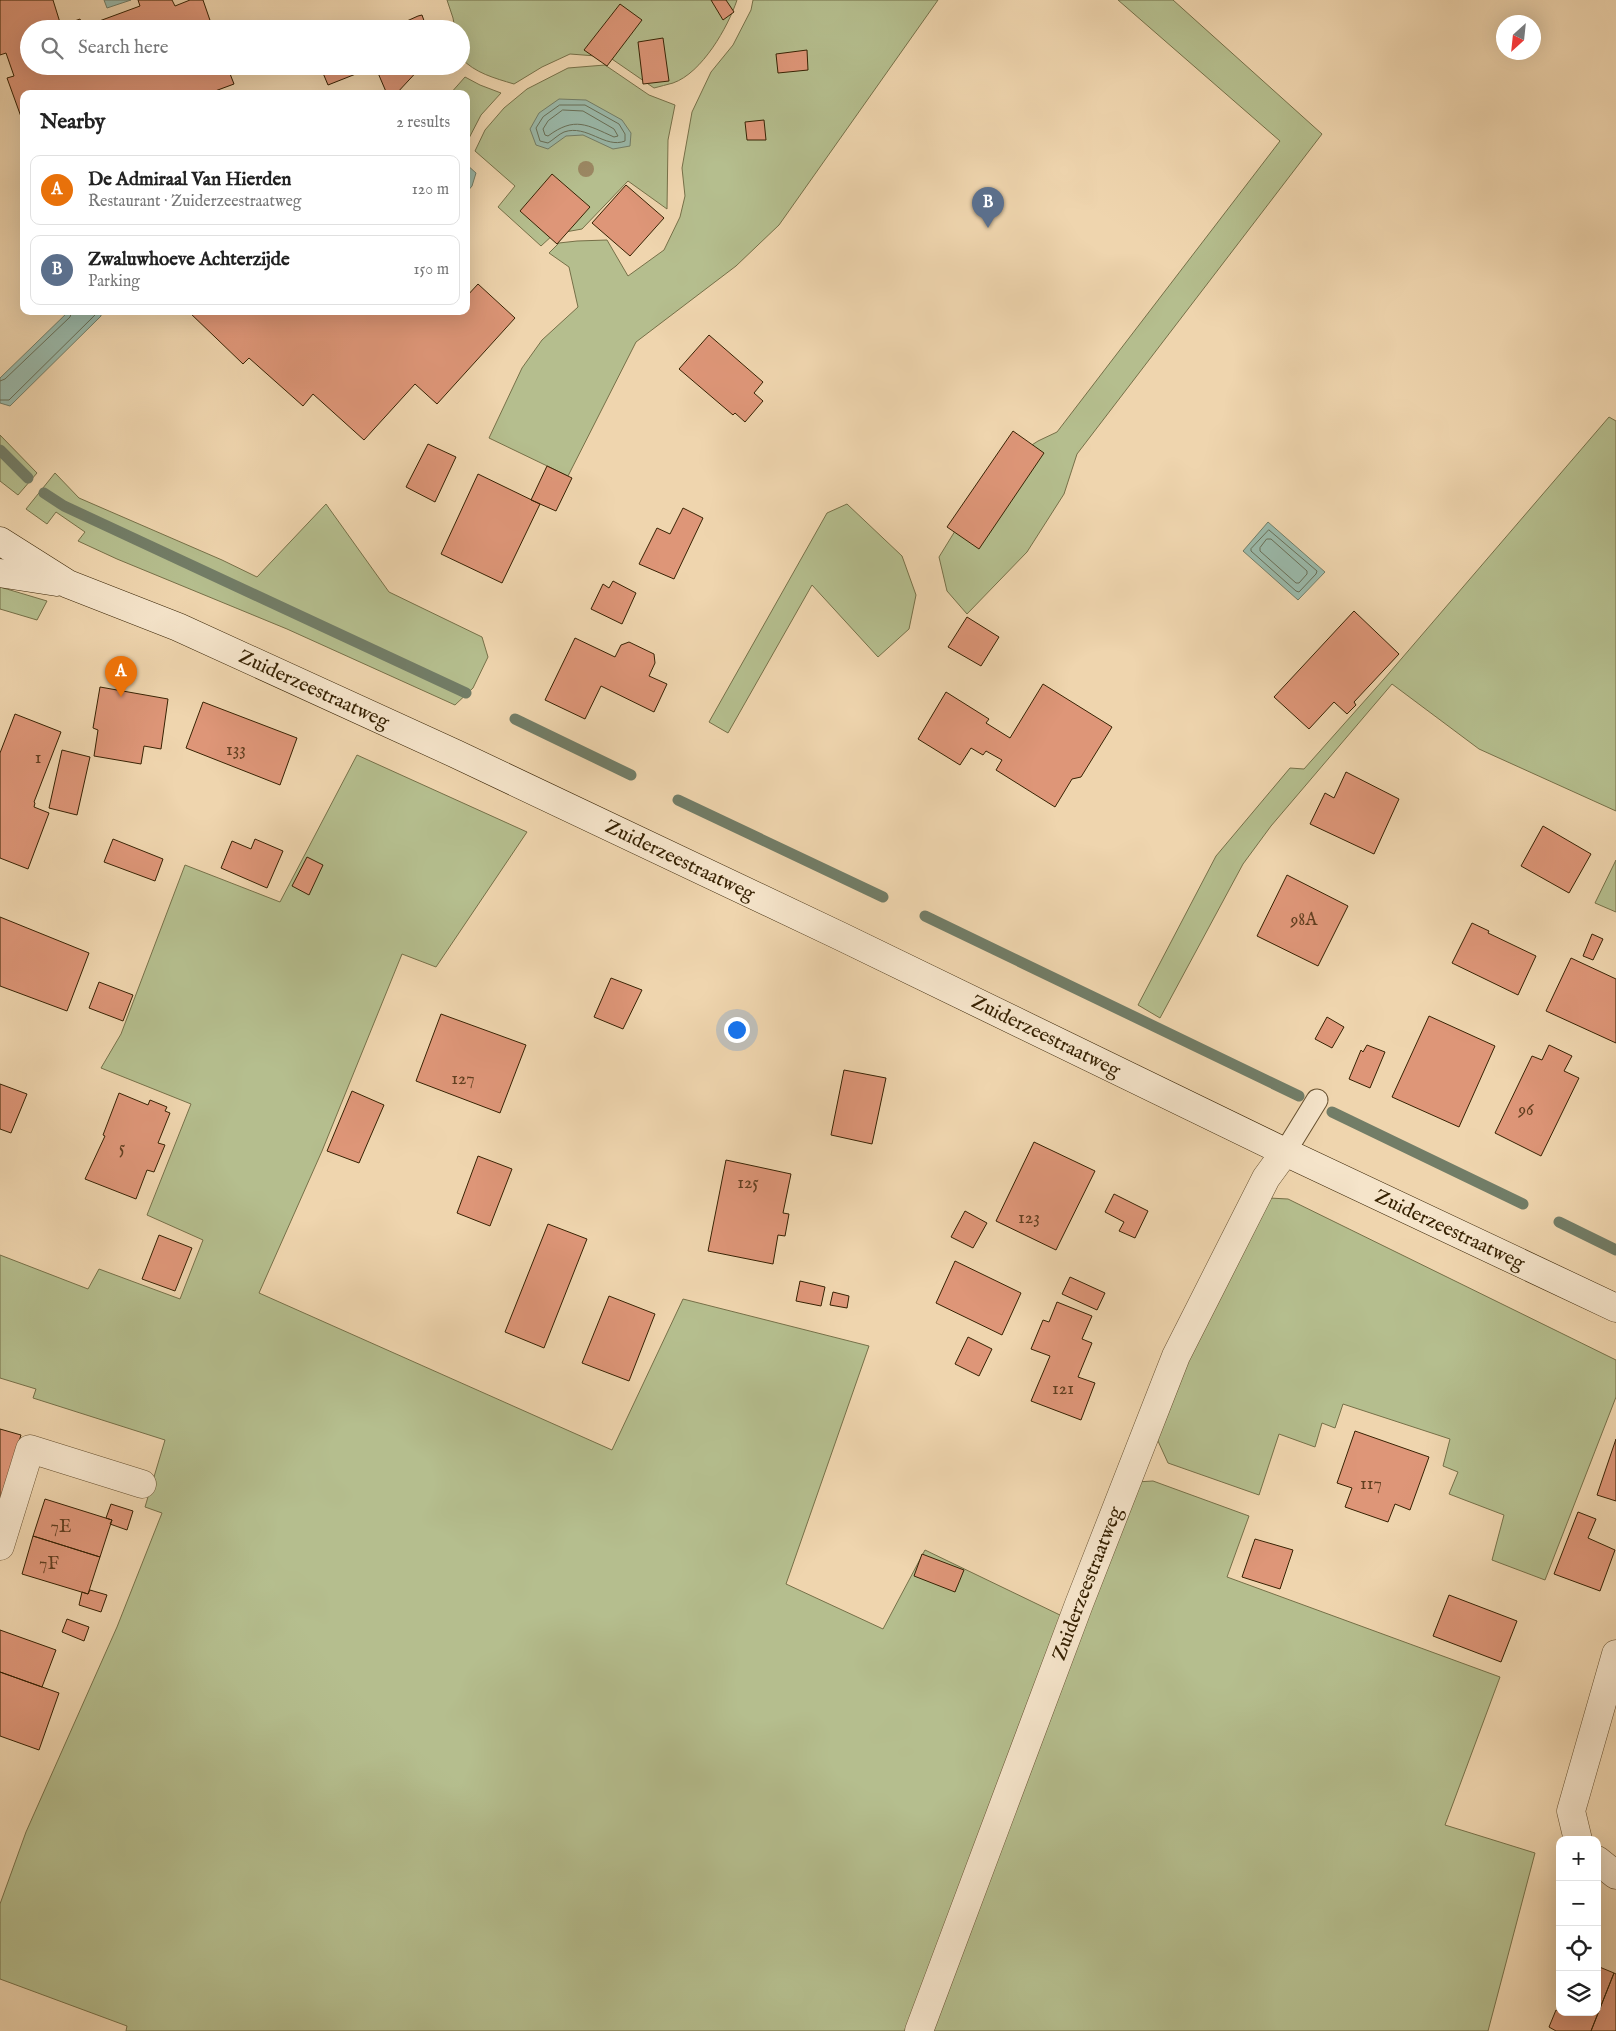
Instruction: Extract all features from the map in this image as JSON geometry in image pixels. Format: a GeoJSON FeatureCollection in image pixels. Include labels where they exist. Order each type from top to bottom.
{"type":"FeatureCollection","features":[{"type":"Feature","properties":{"kind":"main road","name":"Zuiderzeestraatweg"},"geometry":{"type":"LineString","coordinates":[[0,541],[68,584],[178,626],[456,754],[840,936],[1285,1152],[1616,1308]]}},
{"type":"Feature","properties":{"kind":"main road","name":"Zuiderzeestraatweg"},"geometry":{"type":"LineString","coordinates":[[0,573],[68,584]]}},
{"type":"Feature","properties":{"kind":"main road","name":"Zuiderzeestraatweg"},"geometry":{"type":"LineString","coordinates":[[919,2031],[1083,1594],[1176,1356],[1266,1178],[1285,1152]]}},
{"type":"Feature","properties":{"kind":"main road"},"geometry":{"type":"LineString","coordinates":[[0,1546],[30,1449],[142,1484]]}},
{"type":"Feature","properties":{"kind":"main road"},"geometry":{"type":"LineString","coordinates":[[1577,1836],[1571,1811],[1616,1654]]}},
{"type":"Feature","properties":{"kind":"main road"},"geometry":{"type":"LineString","coordinates":[[1601,1863],[1616,1875]]}},
{"type":"Feature","properties":{"kind":"lane"},"geometry":{"type":"LineString","coordinates":[[1285,1152],[1317,1100]]}},
{"type":"Feature","properties":{"kind":"green space"},"geometry":{"type":"Polygon","coordinates":[[[447,0],[737,0],[720,35],[694,70],[684,78],[673,83],[654,88],[609,57],[570,54],[542,67],[514,84],[499,80],[470,66],[470,20],[453,20],[447,0]]]}},
{"type":"Feature","properties":{"kind":"green space"},"geometry":{"type":"Polygon","coordinates":[[[753,0],[938,0],[779,225],[736,266],[636,342],[568,476],[489,438],[522,368],[542,340],[578,307],[569,267],[549,253],[559,243],[607,240],[628,276],[664,250],[680,217],[685,196],[682,168],[692,112],[711,72],[733,45],[751,10],[753,0]]]}},
{"type":"Feature","properties":{"kind":"green space"},"geometry":{"type":"Polygon","coordinates":[[[1118,0],[1173,0],[1322,134],[1077,454],[1064,494],[1027,552],[967,614],[947,591],[939,557],[992,471],[1038,441],[1057,432],[1280,141],[1118,0]]]}},
{"type":"Feature","properties":{"kind":"green space"},"geometry":{"type":"Polygon","coordinates":[[[605,65],[649,95],[675,105],[668,140],[667,209],[628,181],[582,229],[554,234],[541,246],[498,207],[515,186],[475,151],[485,130],[504,108],[527,89],[568,68],[605,65]]]}},
{"type":"Feature","properties":{"kind":"green space"},"geometry":{"type":"Polygon","coordinates":[[[465,77],[501,93],[481,115],[470,136],[470,90],[454,90],[465,77]]]}},
{"type":"Feature","properties":{"kind":"green space"},"geometry":{"type":"Polygon","coordinates":[[[1609,417],[1616,421],[1616,811],[1479,749],[1392,684],[1271,826],[1243,864],[1160,1018],[1138,1005],[1216,856],[1290,768],[1304,769],[1384,679],[1609,417]]]}},
{"type":"Feature","properties":{"kind":"green space"},"geometry":{"type":"Polygon","coordinates":[[[0,435],[37,473],[18,495],[0,481],[0,435]]]}},
{"type":"Feature","properties":{"kind":"green space"},"geometry":{"type":"Polygon","coordinates":[[[55,473],[79,498],[257,577],[326,504],[389,592],[482,637],[488,657],[473,688],[455,705],[287,629],[78,541],[85,532],[56,512],[47,524],[26,509],[55,473]]]}},
{"type":"Feature","properties":{"kind":"green space"},"geometry":{"type":"Polygon","coordinates":[[[847,504],[902,556],[916,595],[909,629],[878,657],[812,585],[728,733],[709,722],[827,513],[847,504]]]}},
{"type":"Feature","properties":{"kind":"green space"},"geometry":{"type":"Polygon","coordinates":[[[0,587],[47,601],[37,620],[0,609],[0,587]]]}},
{"type":"Feature","properties":{"kind":"green space"},"geometry":{"type":"Polygon","coordinates":[[[357,755],[527,832],[436,967],[402,954],[322,1151],[259,1293],[612,1450],[683,1299],[869,1346],[786,1584],[883,1629],[925,1550],[1062,1616],[906,2031],[126,2031],[127,2026],[0,1979],[0,1904],[26,1832],[117,1627],[162,1513],[145,1507],[165,1440],[33,1398],[36,1389],[0,1378],[0,1255],[88,1289],[99,1269],[180,1299],[203,1240],[147,1215],[191,1104],[101,1068],[121,1034],[185,865],[280,902],[357,755]]]}},
{"type":"Feature","properties":{"kind":"green space"},"geometry":{"type":"Polygon","coordinates":[[[1616,860],[1616,912],[1595,903],[1616,860]]]}},
{"type":"Feature","properties":{"kind":"green space"},"geometry":{"type":"Polygon","coordinates":[[[1269,1198],[1288,1199],[1616,1360],[1616,1397],[1545,1580],[1492,1560],[1504,1515],[1449,1494],[1458,1472],[1443,1466],[1450,1439],[1343,1404],[1335,1428],[1322,1423],[1315,1447],[1279,1434],[1259,1495],[1168,1463],[1153,1430],[1269,1198]]]}},
{"type":"Feature","properties":{"kind":"green space"},"geometry":{"type":"Polygon","coordinates":[[[1153,1481],[1249,1516],[1227,1577],[1500,1677],[1445,1825],[1535,1853],[1488,2031],[930,2031],[1136,1482],[1153,1481]]]}},
{"type":"Feature","properties":{"kind":"water"},"geometry":{"type":"Polygon","coordinates":[[[104,0],[131,0],[107,8],[104,0]]]}},
{"type":"Feature","properties":{"kind":"water"},"geometry":{"type":"Polygon","coordinates":[[[559,99],[586,100],[622,120],[631,133],[630,146],[613,149],[583,135],[566,136],[548,149],[536,145],[530,129],[539,113],[559,99]]]}},
{"type":"Feature","properties":{"kind":"water"},"geometry":{"type":"Polygon","coordinates":[[[470,168],[476,173],[470,188],[470,168]]]}},
{"type":"Feature","properties":{"kind":"water"},"geometry":{"type":"Polygon","coordinates":[[[65,315],[101,315],[10,406],[0,403],[0,378],[65,315]]]}},
{"type":"Feature","properties":{"kind":"water"},"geometry":{"type":"Polygon","coordinates":[[[1268,522],[1325,572],[1298,600],[1243,551],[1268,522]]]}},
{"type":"Feature","properties":{"kind":"building"},"geometry":{"type":"Polygon","coordinates":[[[0,0],[53,0],[59,20],[20,20],[20,75],[230,75],[234,84],[218,90],[20,90],[20,114],[7,78],[14,76],[6,53],[0,55],[0,0]]]}},
{"type":"Feature","properties":{"kind":"building"},"geometry":{"type":"Polygon","coordinates":[[[138,0],[172,0],[175,6],[190,0],[203,0],[210,20],[102,20],[140,6],[138,0]]]}},
{"type":"Feature","properties":{"kind":"building"},"geometry":{"type":"Polygon","coordinates":[[[711,0],[726,0],[734,12],[723,20],[711,0]]]}},
{"type":"Feature","properties":{"kind":"building"},"geometry":{"type":"Polygon","coordinates":[[[620,4],[642,20],[607,66],[584,50],[620,4]]]}},
{"type":"Feature","properties":{"kind":"building"},"geometry":{"type":"Polygon","coordinates":[[[422,15],[424,20],[409,20],[422,15]]]}},
{"type":"Feature","properties":{"kind":"building"},"geometry":{"type":"Polygon","coordinates":[[[663,38],[669,81],[643,84],[638,42],[663,38]]]}},
{"type":"Feature","properties":{"kind":"building"},"geometry":{"type":"Polygon","coordinates":[[[807,50],[808,70],[778,73],[776,54],[807,50]]]}},
{"type":"Feature","properties":{"kind":"building"},"geometry":{"type":"Polygon","coordinates":[[[324,75],[353,75],[328,85],[324,75]]]}},
{"type":"Feature","properties":{"kind":"building"},"geometry":{"type":"Polygon","coordinates":[[[379,75],[414,75],[400,90],[385,90],[379,75]]]}},
{"type":"Feature","properties":{"kind":"building"},"geometry":{"type":"Polygon","coordinates":[[[764,120],[766,140],[747,140],[745,122],[764,120]]]}},
{"type":"Feature","properties":{"kind":"building"},"geometry":{"type":"Polygon","coordinates":[[[552,174],[590,207],[557,244],[520,211],[552,174]]]}},
{"type":"Feature","properties":{"kind":"building"},"geometry":{"type":"Polygon","coordinates":[[[626,185],[664,218],[630,256],[592,223],[626,185]]]}},
{"type":"Feature","properties":{"kind":"building"},"geometry":{"type":"Polygon","coordinates":[[[478,284],[515,318],[437,404],[415,384],[364,440],[313,394],[303,406],[249,358],[243,364],[192,315],[470,315],[470,293],[478,284]]]}},
{"type":"Feature","properties":{"kind":"building"},"geometry":{"type":"Polygon","coordinates":[[[709,335],[763,382],[754,393],[763,401],[745,422],[735,413],[733,415],[679,369],[709,335]]]}},
{"type":"Feature","properties":{"kind":"building"},"geometry":{"type":"Polygon","coordinates":[[[1013,431],[1044,453],[979,549],[947,527],[1013,431]]]}},
{"type":"Feature","properties":{"kind":"building"},"geometry":{"type":"Polygon","coordinates":[[[428,444],[456,457],[435,502],[406,487],[428,444]]]}},
{"type":"Feature","properties":{"kind":"building"},"geometry":{"type":"Polygon","coordinates":[[[547,466],[572,478],[556,511],[531,500],[547,466]]]}},
{"type":"Feature","properties":{"kind":"building"},"geometry":{"type":"Polygon","coordinates":[[[478,474],[540,504],[502,583],[441,554],[478,474]]]}},
{"type":"Feature","properties":{"kind":"building"},"geometry":{"type":"Polygon","coordinates":[[[683,508],[703,518],[674,579],[639,564],[657,528],[670,534],[683,508]]]}},
{"type":"Feature","properties":{"kind":"building"},"geometry":{"type":"Polygon","coordinates":[[[613,581],[636,593],[622,624],[591,609],[603,584],[609,588],[613,581]]]}},
{"type":"Feature","properties":{"kind":"building"},"geometry":{"type":"Polygon","coordinates":[[[1354,611],[1399,654],[1354,702],[1356,705],[1347,714],[1334,702],[1309,729],[1274,697],[1354,611]]]}},
{"type":"Feature","properties":{"kind":"building"},"geometry":{"type":"Polygon","coordinates":[[[967,617],[999,637],[981,666],[948,647],[967,617]]]}},
{"type":"Feature","properties":{"kind":"building"},"geometry":{"type":"Polygon","coordinates":[[[575,638],[615,657],[621,645],[629,642],[654,654],[655,663],[649,676],[667,684],[654,712],[601,686],[585,719],[545,700],[575,638]]]}},
{"type":"Feature","properties":{"kind":"building"},"geometry":{"type":"Polygon","coordinates":[[[1043,684],[1112,727],[1081,777],[1072,779],[1055,807],[996,770],[1002,760],[986,751],[983,755],[971,748],[960,765],[918,739],[946,692],[989,719],[986,723],[1010,738],[1043,684]]]}},
{"type":"Feature","properties":{"kind":"building"},"geometry":{"type":"Polygon","coordinates":[[[100,687],[168,699],[161,749],[144,746],[141,764],[94,756],[98,730],[93,728],[100,687]]]}},
{"type":"Feature","properties":{"kind":"building"},"geometry":{"type":"Polygon","coordinates":[[[203,702],[297,738],[280,785],[186,748],[203,702]]]}},
{"type":"Feature","properties":{"kind":"building"},"geometry":{"type":"Polygon","coordinates":[[[15,714],[61,732],[34,802],[34,807],[49,813],[28,869],[0,858],[0,753],[15,714]]]}},
{"type":"Feature","properties":{"kind":"building"},"geometry":{"type":"Polygon","coordinates":[[[62,750],[90,757],[77,815],[49,808],[62,750]]]}},
{"type":"Feature","properties":{"kind":"building"},"geometry":{"type":"Polygon","coordinates":[[[1346,772],[1399,799],[1374,854],[1310,824],[1325,793],[1334,798],[1346,772]]]}},
{"type":"Feature","properties":{"kind":"building"},"geometry":{"type":"Polygon","coordinates":[[[1543,826],[1591,854],[1569,893],[1521,866],[1543,826]]]}},
{"type":"Feature","properties":{"kind":"building"},"geometry":{"type":"Polygon","coordinates":[[[113,839],[163,859],[155,881],[104,862],[113,839]]]}},
{"type":"Feature","properties":{"kind":"building"},"geometry":{"type":"Polygon","coordinates":[[[255,839],[283,851],[267,888],[221,868],[232,841],[251,849],[255,839]]]}},
{"type":"Feature","properties":{"kind":"building"},"geometry":{"type":"Polygon","coordinates":[[[307,857],[323,865],[309,895],[292,886],[307,857]]]}},
{"type":"Feature","properties":{"kind":"building"},"geometry":{"type":"Polygon","coordinates":[[[1287,875],[1348,906],[1318,966],[1257,936],[1287,875]]]}},
{"type":"Feature","properties":{"kind":"building"},"geometry":{"type":"Polygon","coordinates":[[[0,917],[89,953],[67,1011],[0,986],[0,917]]]}},
{"type":"Feature","properties":{"kind":"building"},"geometry":{"type":"Polygon","coordinates":[[[1472,923],[1489,931],[1488,933],[1536,956],[1518,995],[1452,963],[1472,923]]]}},
{"type":"Feature","properties":{"kind":"building"},"geometry":{"type":"Polygon","coordinates":[[[1592,934],[1603,939],[1593,960],[1583,956],[1592,934]]]}},
{"type":"Feature","properties":{"kind":"building"},"geometry":{"type":"Polygon","coordinates":[[[1571,958],[1616,979],[1616,1043],[1546,1011],[1571,958]]]}},
{"type":"Feature","properties":{"kind":"building"},"geometry":{"type":"Polygon","coordinates":[[[611,978],[642,990],[623,1029],[594,1017],[611,978]]]}},
{"type":"Feature","properties":{"kind":"building"},"geometry":{"type":"Polygon","coordinates":[[[99,982],[133,995],[123,1021],[89,1008],[99,982]]]}},
{"type":"Feature","properties":{"kind":"building"},"geometry":{"type":"Polygon","coordinates":[[[441,1014],[526,1045],[500,1113],[416,1081],[441,1014]]]}},
{"type":"Feature","properties":{"kind":"building"},"geometry":{"type":"Polygon","coordinates":[[[1429,1016],[1495,1046],[1459,1127],[1392,1097],[1429,1016]]]}},
{"type":"Feature","properties":{"kind":"building"},"geometry":{"type":"Polygon","coordinates":[[[1327,1017],[1344,1027],[1332,1048],[1315,1039],[1327,1017]]]}},
{"type":"Feature","properties":{"kind":"building"},"geometry":{"type":"Polygon","coordinates":[[[1367,1045],[1385,1052],[1370,1088],[1349,1079],[1361,1050],[1363,1052],[1367,1045]]]}},
{"type":"Feature","properties":{"kind":"building"},"geometry":{"type":"Polygon","coordinates":[[[1549,1045],[1572,1056],[1564,1071],[1579,1078],[1541,1156],[1495,1133],[1532,1056],[1542,1060],[1549,1045]]]}},
{"type":"Feature","properties":{"kind":"building"},"geometry":{"type":"Polygon","coordinates":[[[844,1070],[886,1078],[872,1144],[831,1135],[844,1070]]]}},
{"type":"Feature","properties":{"kind":"building"},"geometry":{"type":"Polygon","coordinates":[[[0,1084],[27,1094],[11,1133],[0,1129],[0,1084]]]}},
{"type":"Feature","properties":{"kind":"building"},"geometry":{"type":"Polygon","coordinates":[[[352,1091],[384,1105],[359,1163],[327,1151],[352,1091]]]}},
{"type":"Feature","properties":{"kind":"building"},"geometry":{"type":"Polygon","coordinates":[[[119,1093],[148,1105],[150,1100],[167,1107],[165,1111],[170,1113],[158,1143],[165,1145],[154,1172],[147,1170],[136,1199],[85,1179],[105,1136],[103,1135],[119,1093]]]}},
{"type":"Feature","properties":{"kind":"building"},"geometry":{"type":"Polygon","coordinates":[[[1034,1142],[1095,1171],[1056,1250],[996,1221],[1034,1142]]]}},
{"type":"Feature","properties":{"kind":"building"},"geometry":{"type":"Polygon","coordinates":[[[478,1156],[512,1169],[490,1226],[457,1213],[478,1156]]]}},
{"type":"Feature","properties":{"kind":"building"},"geometry":{"type":"Polygon","coordinates":[[[726,1160],[791,1174],[783,1213],[789,1214],[785,1236],[778,1235],[773,1264],[708,1251],[726,1160]]]}},
{"type":"Feature","properties":{"kind":"building"},"geometry":{"type":"Polygon","coordinates":[[[1114,1194],[1148,1211],[1135,1238],[1119,1231],[1124,1222],[1105,1212],[1114,1194]]]}},
{"type":"Feature","properties":{"kind":"building"},"geometry":{"type":"Polygon","coordinates":[[[965,1211],[987,1223],[973,1248],[951,1237],[965,1211]]]}},
{"type":"Feature","properties":{"kind":"building"},"geometry":{"type":"Polygon","coordinates":[[[548,1224],[587,1239],[544,1348],[505,1332],[548,1224]]]}},
{"type":"Feature","properties":{"kind":"building"},"geometry":{"type":"Polygon","coordinates":[[[159,1235],[192,1248],[175,1291],[142,1279],[159,1235]]]}},
{"type":"Feature","properties":{"kind":"building"},"geometry":{"type":"Polygon","coordinates":[[[955,1261],[1021,1293],[1002,1335],[936,1303],[955,1261]]]}},
{"type":"Feature","properties":{"kind":"building"},"geometry":{"type":"Polygon","coordinates":[[[1070,1277],[1105,1293],[1097,1310],[1062,1294],[1070,1277]]]}},
{"type":"Feature","properties":{"kind":"building"},"geometry":{"type":"Polygon","coordinates":[[[800,1281],[825,1287],[821,1306],[796,1301],[800,1281]]]}},
{"type":"Feature","properties":{"kind":"building"},"geometry":{"type":"Polygon","coordinates":[[[833,1292],[849,1296],[847,1308],[830,1305],[833,1292]]]}},
{"type":"Feature","properties":{"kind":"building"},"geometry":{"type":"Polygon","coordinates":[[[609,1296],[655,1314],[629,1381],[582,1363],[609,1296]]]}},
{"type":"Feature","properties":{"kind":"building"},"geometry":{"type":"Polygon","coordinates":[[[1057,1302],[1092,1316],[1082,1339],[1092,1343],[1078,1377],[1095,1383],[1081,1420],[1031,1401],[1050,1356],[1031,1349],[1043,1320],[1049,1322],[1057,1302]]]}},
{"type":"Feature","properties":{"kind":"building"},"geometry":{"type":"Polygon","coordinates":[[[968,1337],[992,1349],[979,1376],[955,1364],[968,1337]]]}},
{"type":"Feature","properties":{"kind":"building"},"geometry":{"type":"Polygon","coordinates":[[[0,1429],[21,1435],[0,1501],[0,1429]]]}},
{"type":"Feature","properties":{"kind":"building"},"geometry":{"type":"Polygon","coordinates":[[[1355,1431],[1429,1457],[1410,1510],[1395,1504],[1388,1522],[1345,1507],[1352,1488],[1337,1483],[1355,1431]]]}},
{"type":"Feature","properties":{"kind":"building"},"geometry":{"type":"Polygon","coordinates":[[[1616,1439],[1616,1501],[1597,1495],[1616,1439]]]}},
{"type":"Feature","properties":{"kind":"building"},"geometry":{"type":"Polygon","coordinates":[[[45,1499],[112,1520],[100,1557],[33,1536],[45,1499]]]}},
{"type":"Feature","properties":{"kind":"building"},"geometry":{"type":"Polygon","coordinates":[[[111,1504],[133,1511],[127,1530],[110,1524],[112,1520],[106,1518],[111,1504]]]}},
{"type":"Feature","properties":{"kind":"building"},"geometry":{"type":"Polygon","coordinates":[[[1578,1512],[1596,1519],[1588,1538],[1615,1550],[1600,1591],[1554,1574],[1578,1512]]]}},
{"type":"Feature","properties":{"kind":"building"},"geometry":{"type":"Polygon","coordinates":[[[33,1536],[100,1557],[88,1594],[22,1574],[33,1536]]]}},
{"type":"Feature","properties":{"kind":"building"},"geometry":{"type":"Polygon","coordinates":[[[1255,1539],[1293,1550],[1280,1589],[1242,1577],[1255,1539]]]}},
{"type":"Feature","properties":{"kind":"building"},"geometry":{"type":"Polygon","coordinates":[[[922,1554],[964,1570],[955,1592],[914,1576],[922,1554]]]}},
{"type":"Feature","properties":{"kind":"building"},"geometry":{"type":"Polygon","coordinates":[[[90,1590],[107,1595],[101,1612],[79,1605],[82,1592],[88,1594],[90,1590]]]}},
{"type":"Feature","properties":{"kind":"building"},"geometry":{"type":"Polygon","coordinates":[[[1449,1595],[1517,1621],[1501,1662],[1433,1636],[1449,1595]]]}},
{"type":"Feature","properties":{"kind":"building"},"geometry":{"type":"Polygon","coordinates":[[[67,1619],[89,1627],[84,1641],[62,1632],[67,1619]]]}},
{"type":"Feature","properties":{"kind":"building"},"geometry":{"type":"Polygon","coordinates":[[[0,1630],[56,1650],[42,1687],[0,1672],[0,1630]]]}},
{"type":"Feature","properties":{"kind":"building"},"geometry":{"type":"Polygon","coordinates":[[[0,1672],[59,1693],[39,1750],[0,1736],[0,1672]]]}},
{"type":"Feature","properties":{"kind":"building"},"geometry":{"type":"Polygon","coordinates":[[[1601,1968],[1614,1973],[1601,2006],[1601,1968]]]}},
{"type":"Feature","properties":{"kind":"building"},"geometry":{"type":"Polygon","coordinates":[[[1614,1973],[1616,1974],[1616,2031],[1591,2031],[1597,2016],[1601,2016],[1601,2006],[1614,1973]]]}},
{"type":"Feature","properties":{"kind":"building"},"geometry":{"type":"Polygon","coordinates":[[[1556,2010],[1556,2016],[1597,2016],[1591,2031],[1556,2031],[1549,2027],[1556,2010]]]}},
{"type":"Feature","properties":{"kind":"waterway"},"geometry":{"type":"LineString","coordinates":[[0,450],[28,478]]}},
{"type":"Feature","properties":{"kind":"waterway"},"geometry":{"type":"LineString","coordinates":[[44,493],[64,506],[466,693]]}},
{"type":"Feature","properties":{"kind":"waterway"},"geometry":{"type":"LineString","coordinates":[[515,719],[631,775]]}},
{"type":"Feature","properties":{"kind":"waterway"},"geometry":{"type":"LineString","coordinates":[[678,800],[883,897]]}},
{"type":"Feature","properties":{"kind":"waterway"},"geometry":{"type":"LineString","coordinates":[[925,916],[1299,1096]]}},
{"type":"Feature","properties":{"kind":"waterway"},"geometry":{"type":"LineString","coordinates":[[1332,1112],[1523,1204]]}},
{"type":"Feature","properties":{"kind":"waterway"},"geometry":{"type":"LineString","coordinates":[[1559,1222],[1616,1250]]}},
{"type":"Feature","properties":{"kind":"place","name":"Zwaluwhoeve Achterzijde"},"geometry":{"type":"Point","coordinates":[988,228]}},
{"type":"Feature","properties":{"kind":"place","name":"De Admiraal Van Hierden"},"geometry":{"type":"Point","coordinates":[121,697]}}]}
